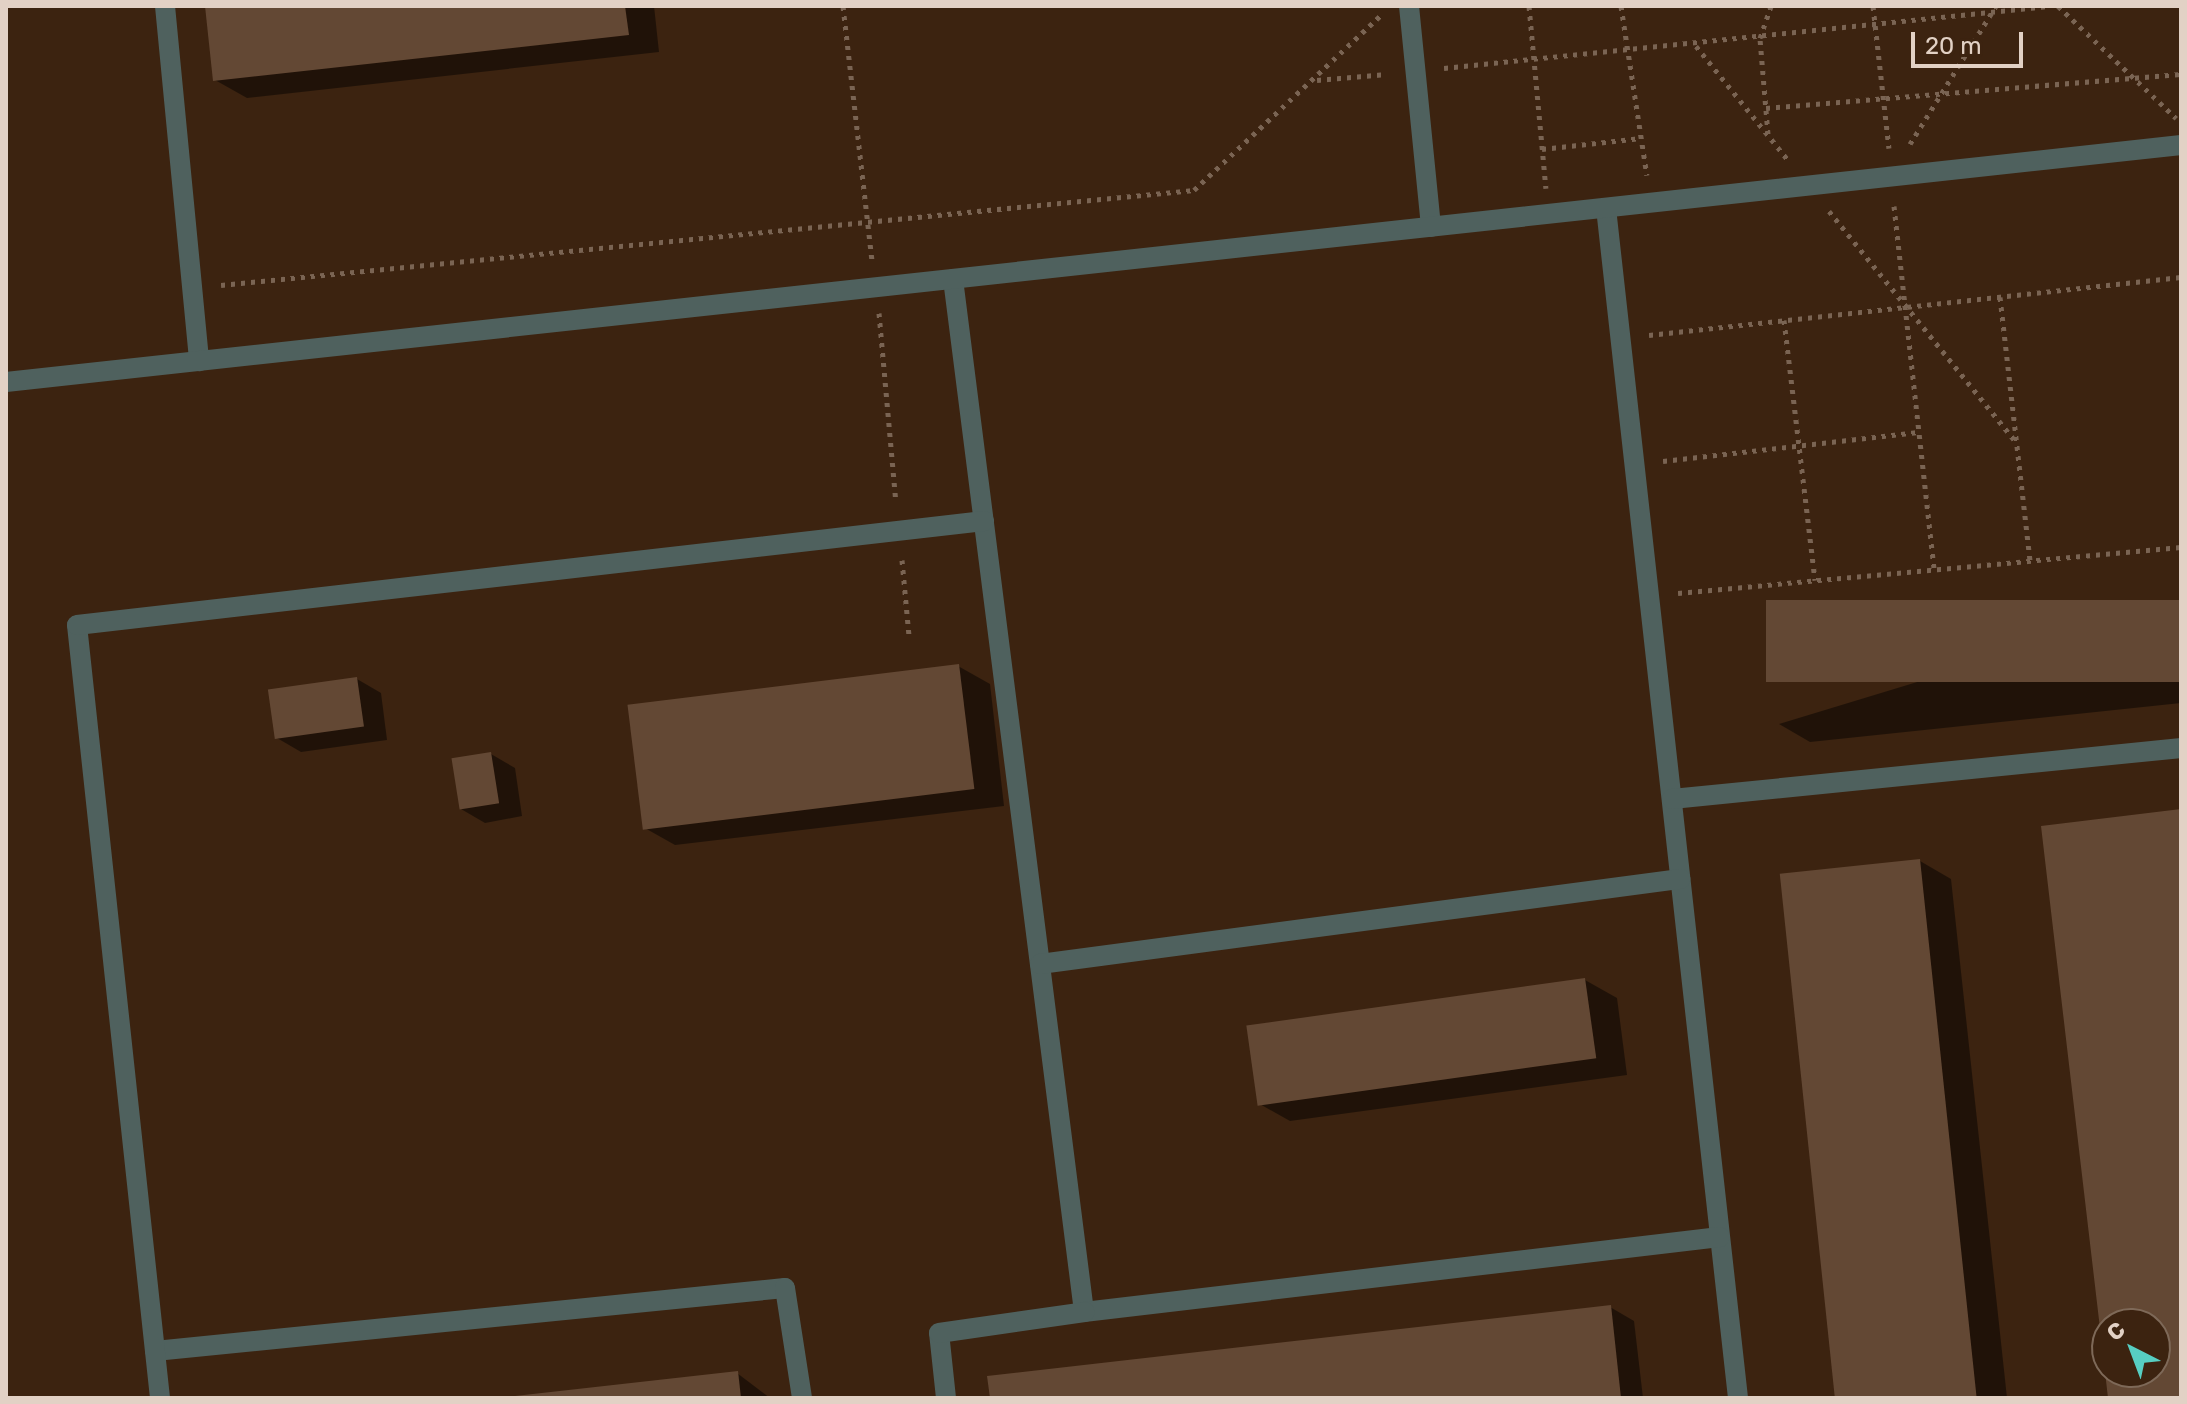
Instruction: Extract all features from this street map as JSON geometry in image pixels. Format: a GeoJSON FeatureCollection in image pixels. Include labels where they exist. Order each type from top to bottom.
{"type":"FeatureCollection","features":[{"type":"Feature","properties":{"kind":"lane"},"geometry":{"type":"LineString","coordinates":[[165,6],[199,361]]}},
{"type":"Feature","properties":{"kind":"lane"},"geometry":{"type":"LineString","coordinates":[[1409,6],[1431,227]]}},
{"type":"Feature","properties":{"kind":"lane"},"geometry":{"type":"LineString","coordinates":[[6,382],[2181,145]]}},
{"type":"Feature","properties":{"kind":"lane"},"geometry":{"type":"LineString","coordinates":[[1606,208],[1738,1398]]}},
{"type":"Feature","properties":{"kind":"lane"},"geometry":{"type":"LineString","coordinates":[[953,279],[1084,1312]]}},
{"type":"Feature","properties":{"kind":"lane"},"geometry":{"type":"LineString","coordinates":[[160,1398],[77,625],[899,526],[984,521]]}},
{"type":"Feature","properties":{"kind":"lane"},"geometry":{"type":"LineString","coordinates":[[1672,799],[2181,748]]}},
{"type":"Feature","properties":{"kind":"lane"},"geometry":{"type":"LineString","coordinates":[[1040,964],[1680,879]]}},
{"type":"Feature","properties":{"kind":"lane"},"geometry":{"type":"LineString","coordinates":[[946,1398],[939,1333],[1084,1312],[1720,1237]]}},
{"type":"Feature","properties":{"kind":"lane"},"geometry":{"type":"LineString","coordinates":[[155,1351],[785,1288],[802,1398]]}},
{"type":"Feature","properties":{"kind":"path"},"geometry":{"type":"LineString","coordinates":[[843,6],[877,287],[909,635]]}},
{"type":"Feature","properties":{"kind":"path"},"geometry":{"type":"LineString","coordinates":[[192,288],[1194,190],[1315,80],[1390,6]]}},
{"type":"Feature","properties":{"kind":"path"},"geometry":{"type":"LineString","coordinates":[[1529,6],[1548,214]]}},
{"type":"Feature","properties":{"kind":"path"},"geometry":{"type":"LineString","coordinates":[[1621,6],[1651,203]]}},
{"type":"Feature","properties":{"kind":"path"},"geometry":{"type":"LineString","coordinates":[[1768,135],[1760,38],[1771,6]]}},
{"type":"Feature","properties":{"kind":"path"},"geometry":{"type":"LineString","coordinates":[[1873,6],[1934,570]]}},
{"type":"Feature","properties":{"kind":"path"},"geometry":{"type":"LineString","coordinates":[[1892,176],[1996,6]]}},
{"type":"Feature","properties":{"kind":"path"},"geometry":{"type":"LineString","coordinates":[[1315,80],[1695,45],[2048,6]]}},
{"type":"Feature","properties":{"kind":"path"},"geometry":{"type":"LineString","coordinates":[[2058,6],[2181,122]]}},
{"type":"Feature","properties":{"kind":"path"},"geometry":{"type":"LineString","coordinates":[[1695,45],[2016,442]]}},
{"type":"Feature","properties":{"kind":"path"},"geometry":{"type":"LineString","coordinates":[[1766,108],[2181,74]]}},
{"type":"Feature","properties":{"kind":"path"},"geometry":{"type":"LineString","coordinates":[[1542,149],[1641,138]]}},
{"type":"Feature","properties":{"kind":"path"},"geometry":{"type":"LineString","coordinates":[[1620,338],[2181,277]]}},
{"type":"Feature","properties":{"kind":"path"},"geometry":{"type":"LineString","coordinates":[[2000,297],[2030,561]]}},
{"type":"Feature","properties":{"kind":"path"},"geometry":{"type":"LineString","coordinates":[[1784,320],[1815,580]]}},
{"type":"Feature","properties":{"kind":"path"},"geometry":{"type":"LineString","coordinates":[[1634,464],[1918,432]]}},
{"type":"Feature","properties":{"kind":"path"},"geometry":{"type":"LineString","coordinates":[[1649,595],[2181,547]]}},
{"type":"Feature","properties":{"kind":"building"},"geometry":{"type":"Polygon","coordinates":[[[205,6],[625,6],[629,35],[213,81],[205,6]]]}},
{"type":"Feature","properties":{"kind":"building"},"geometry":{"type":"Polygon","coordinates":[[[1766,600],[2181,600],[2181,682],[1766,682],[1766,600]]]}},
{"type":"Feature","properties":{"kind":"building"},"geometry":{"type":"Polygon","coordinates":[[[959,664],[974,789],[643,830],[627,705],[959,664]]]}},
{"type":"Feature","properties":{"kind":"building"},"geometry":{"type":"Polygon","coordinates":[[[357,677],[364,727],[275,739],[268,690],[357,677]]]}},
{"type":"Feature","properties":{"kind":"building"},"geometry":{"type":"Polygon","coordinates":[[[491,752],[499,803],[460,810],[451,758],[491,752]]]}},
{"type":"Feature","properties":{"kind":"building"},"geometry":{"type":"Polygon","coordinates":[[[2181,809],[2181,1398],[2108,1398],[2107,1388],[2171,1388],[2171,1308],[2098,1308],[2041,826],[2181,809]]]}},
{"type":"Feature","properties":{"kind":"building"},"geometry":{"type":"Polygon","coordinates":[[[1920,859],[1977,1398],[1835,1398],[1780,874],[1920,859]]]}},
{"type":"Feature","properties":{"kind":"building"},"geometry":{"type":"Polygon","coordinates":[[[1585,978],[1596,1058],[1258,1106],[1246,1026],[1585,978]]]}},
{"type":"Feature","properties":{"kind":"building"},"geometry":{"type":"Polygon","coordinates":[[[1611,1305],[1621,1398],[990,1398],[987,1376],[1611,1305]]]}},
{"type":"Feature","properties":{"kind":"building"},"geometry":{"type":"Polygon","coordinates":[[[738,1371],[741,1398],[515,1398],[515,1396],[738,1371]]]}}]}
